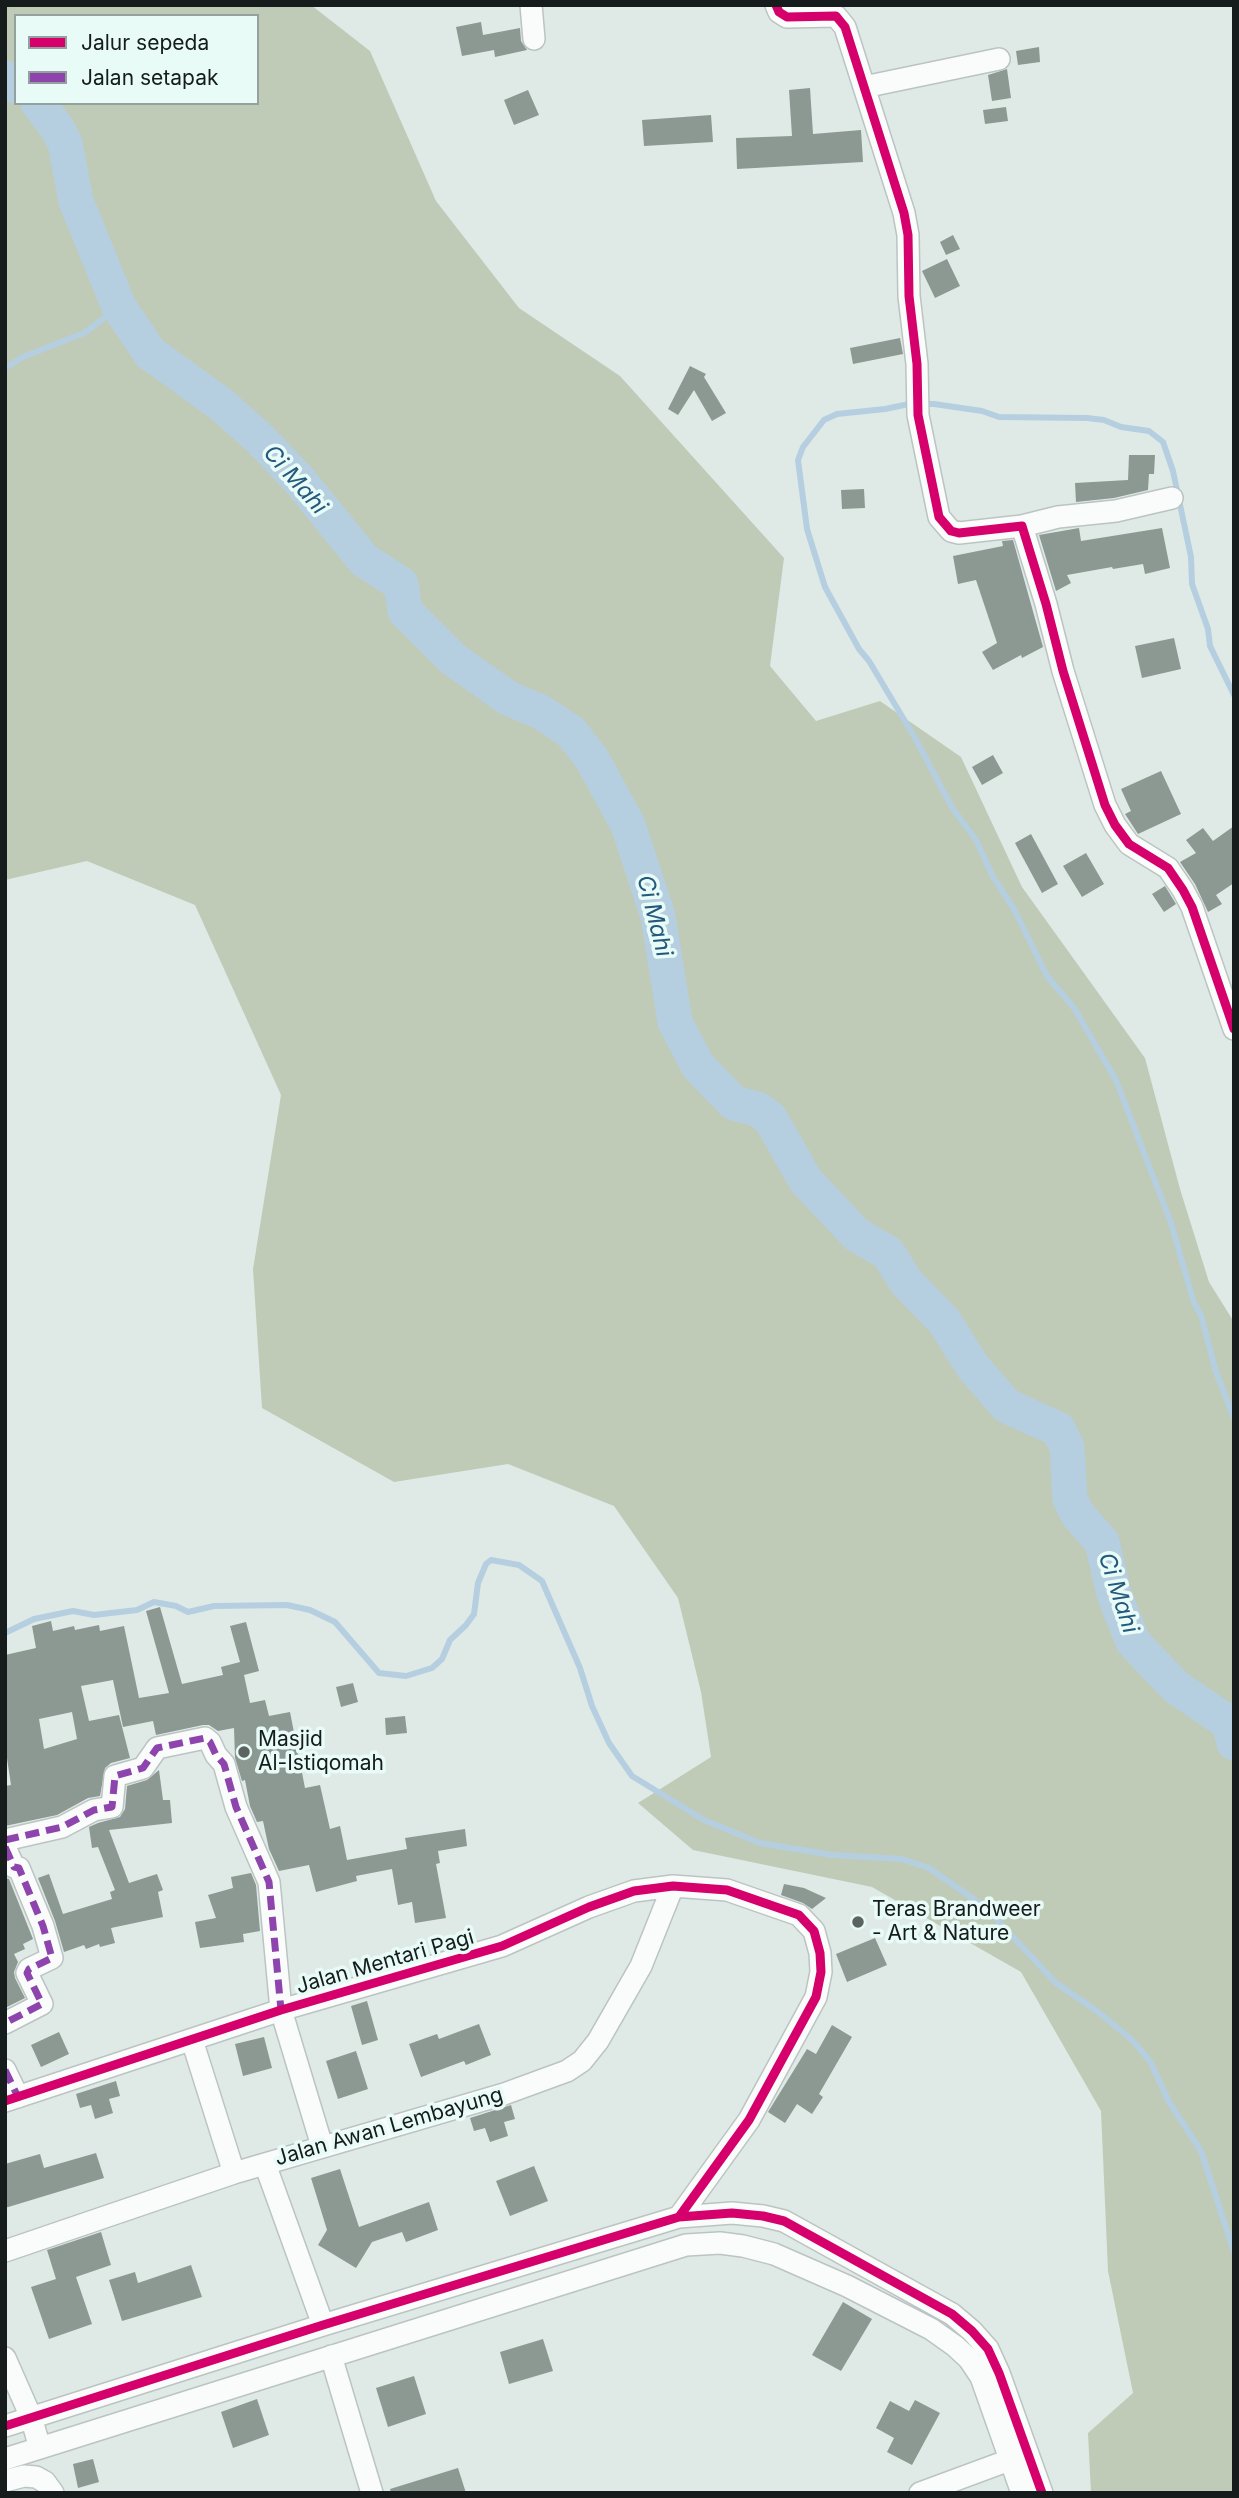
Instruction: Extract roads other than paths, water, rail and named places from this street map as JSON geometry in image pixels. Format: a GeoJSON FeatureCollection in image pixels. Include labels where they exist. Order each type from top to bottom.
{"type":"FeatureCollection","features":[{"type":"Feature","properties":{"kind":"street"},"geometry":{"type":"LineString","coordinates":[[531,5],[534,39]]}},
{"type":"Feature","properties":{"kind":"street"},"geometry":{"type":"LineString","coordinates":[[776,5],[779,12],[787,18],[825,15],[836,16],[842,21],[864,87],[904,213],[908,235],[909,296],[917,364],[918,415],[939,517],[951,531],[960,533],[1022,526],[1058,517],[1116,511],[1172,498]]}},
{"type":"Feature","properties":{"kind":"street"},"geometry":{"type":"LineString","coordinates":[[864,87],[999,59]]}},
{"type":"Feature","properties":{"kind":"street"},"geometry":{"type":"LineString","coordinates":[[1022,526],[1105,805],[1129,844],[1168,868],[1188,898],[1234,1029]]}},
{"type":"Feature","properties":{"kind":"street"},"geometry":{"type":"LineString","coordinates":[[5,1840],[62,1827],[94,1810],[112,1807],[115,1776],[143,1768],[157,1748],[205,1738],[210,1742],[224,1765],[236,1807],[269,1882],[281,2010],[322,2147]]}},
{"type":"Feature","properties":{"kind":"street"},"geometry":{"type":"LineString","coordinates":[[5,1847],[14,1867],[19,1868],[43,1926],[52,1958],[29,1969],[27,1973],[42,2004],[5,2023]]}},
{"type":"Feature","properties":{"kind":"street","name":"Jalan Mentari Pagi"},"geometry":{"type":"LineString","coordinates":[[12,2099],[281,2010],[502,1946],[589,1907],[634,1891],[673,1886],[727,1890],[799,1915],[814,1931],[820,1953],[821,1972],[816,1997],[749,2120],[680,2217]]}},
{"type":"Feature","properties":{"kind":"street","name":"Jalan Awan Lembayung"},"geometry":{"type":"LineString","coordinates":[[5,2251],[234,2173],[550,2079],[567,2071],[582,2061],[598,2041],[641,1966],[673,1886]]}},
{"type":"Feature","properties":{"kind":"street"},"geometry":{"type":"LineString","coordinates":[[192,2040],[234,2173]]}},
{"type":"Feature","properties":{"kind":"street"},"geometry":{"type":"LineString","coordinates":[[5,2070],[12,2099]]}},
{"type":"Feature","properties":{"kind":"street"},"geometry":{"type":"LineString","coordinates":[[265,2164],[324,2325]]}},
{"type":"Feature","properties":{"kind":"street"},"geometry":{"type":"LineString","coordinates":[[5,2426],[324,2325],[680,2217],[732,2213],[784,2221],[952,2314],[972,2330],[988,2349],[999,2373],[1019,2456],[1022,2493]]}},
{"type":"Feature","properties":{"kind":"street"},"geometry":{"type":"LineString","coordinates":[[5,2459],[686,2245],[720,2243],[774,2255],[847,2286],[931,2329],[956,2346],[981,2377],[1019,2456],[1042,2493]]}},
{"type":"Feature","properties":{"kind":"street"},"geometry":{"type":"LineString","coordinates":[[324,2325],[338,2329],[341,2340],[331,2356],[372,2493]]}},
{"type":"Feature","properties":{"kind":"street"},"geometry":{"type":"LineString","coordinates":[[956,2346],[972,2330]]}},
{"type":"Feature","properties":{"kind":"street"},"geometry":{"type":"LineString","coordinates":[[5,2358],[31,2417],[40,2448]]}},
{"type":"Feature","properties":{"kind":"street"},"geometry":{"type":"LineString","coordinates":[[920,2493],[1019,2456]]}},
{"type":"Feature","properties":{"kind":"street"},"geometry":{"type":"LineString","coordinates":[[5,2481],[24,2476],[36,2477],[45,2482],[53,2493]]}},
{"type":"Feature","properties":{"kind":"waterway","name":"Ci Mahi"},"geometry":{"type":"LineString","coordinates":[[5,78],[14,85]]}},
{"type":"Feature","properties":{"kind":"waterway","name":"Ci Mahi"},"geometry":{"type":"LineString","coordinates":[[40,105],[65,143],[76,201],[119,307],[150,353],[222,405],[261,440],[300,481],[364,560],[401,584],[405,611],[453,659],[508,698],[541,712],[571,732],[592,759],[628,825],[658,916],[675,1022],[698,1066],[734,1103],[757,1109],[770,1118],[806,1181],[857,1235],[888,1253],[906,1282],[944,1321],[973,1367],[1007,1406],[1058,1429],[1067,1447],[1070,1499],[1078,1515],[1102,1542],[1114,1594],[1133,1642],[1176,1687],[1229,1723],[1234,1743]]}},
{"type":"Feature","properties":{"kind":"waterway"},"geometry":{"type":"LineString","coordinates":[[5,368],[23,357],[84,333],[119,307]]}},
{"type":"Feature","properties":{"kind":"waterway"},"geometry":{"type":"LineString","coordinates":[[1234,695],[1210,646],[1208,629],[1192,584],[1191,557],[1173,471],[1163,442],[1149,431],[1087,418],[999,417],[982,411],[934,404],[909,404],[837,414],[824,420],[803,447],[798,460],[807,529],[825,587],[859,649],[915,738],[953,809],[976,840],[1047,976],[1074,1008],[1116,1080],[1171,1223],[1194,1303],[1201,1315],[1216,1372],[1234,1418]]}},
{"type":"Feature","properties":{"kind":"waterway"},"geometry":{"type":"LineString","coordinates":[[5,1633],[34,1619],[73,1611],[94,1615],[137,1610],[154,1602],[176,1606],[188,1612],[214,1606],[287,1605],[310,1610],[335,1622],[379,1673],[406,1676],[432,1668],[442,1659],[450,1640],[474,1614],[478,1583],[486,1564],[491,1560],[519,1565],[542,1581],[609,1743],[632,1776],[704,1820],[760,1843],[832,1855],[902,1859],[929,1868],[985,1907],[1056,1983],[1097,2011],[1132,2040],[1150,2061],[1169,2102],[1201,2151],[1234,2252]]}},
{"type":"Feature","properties":{"kind":"place","name":"Masjid Al-Istiqomah"},"geometry":{"type":"Point","coordinates":[244,1752]}},
{"type":"Feature","properties":{"kind":"place","name":"Teras Brandweer - Art & Nature"},"geometry":{"type":"Point","coordinates":[858,1922]}}]}
